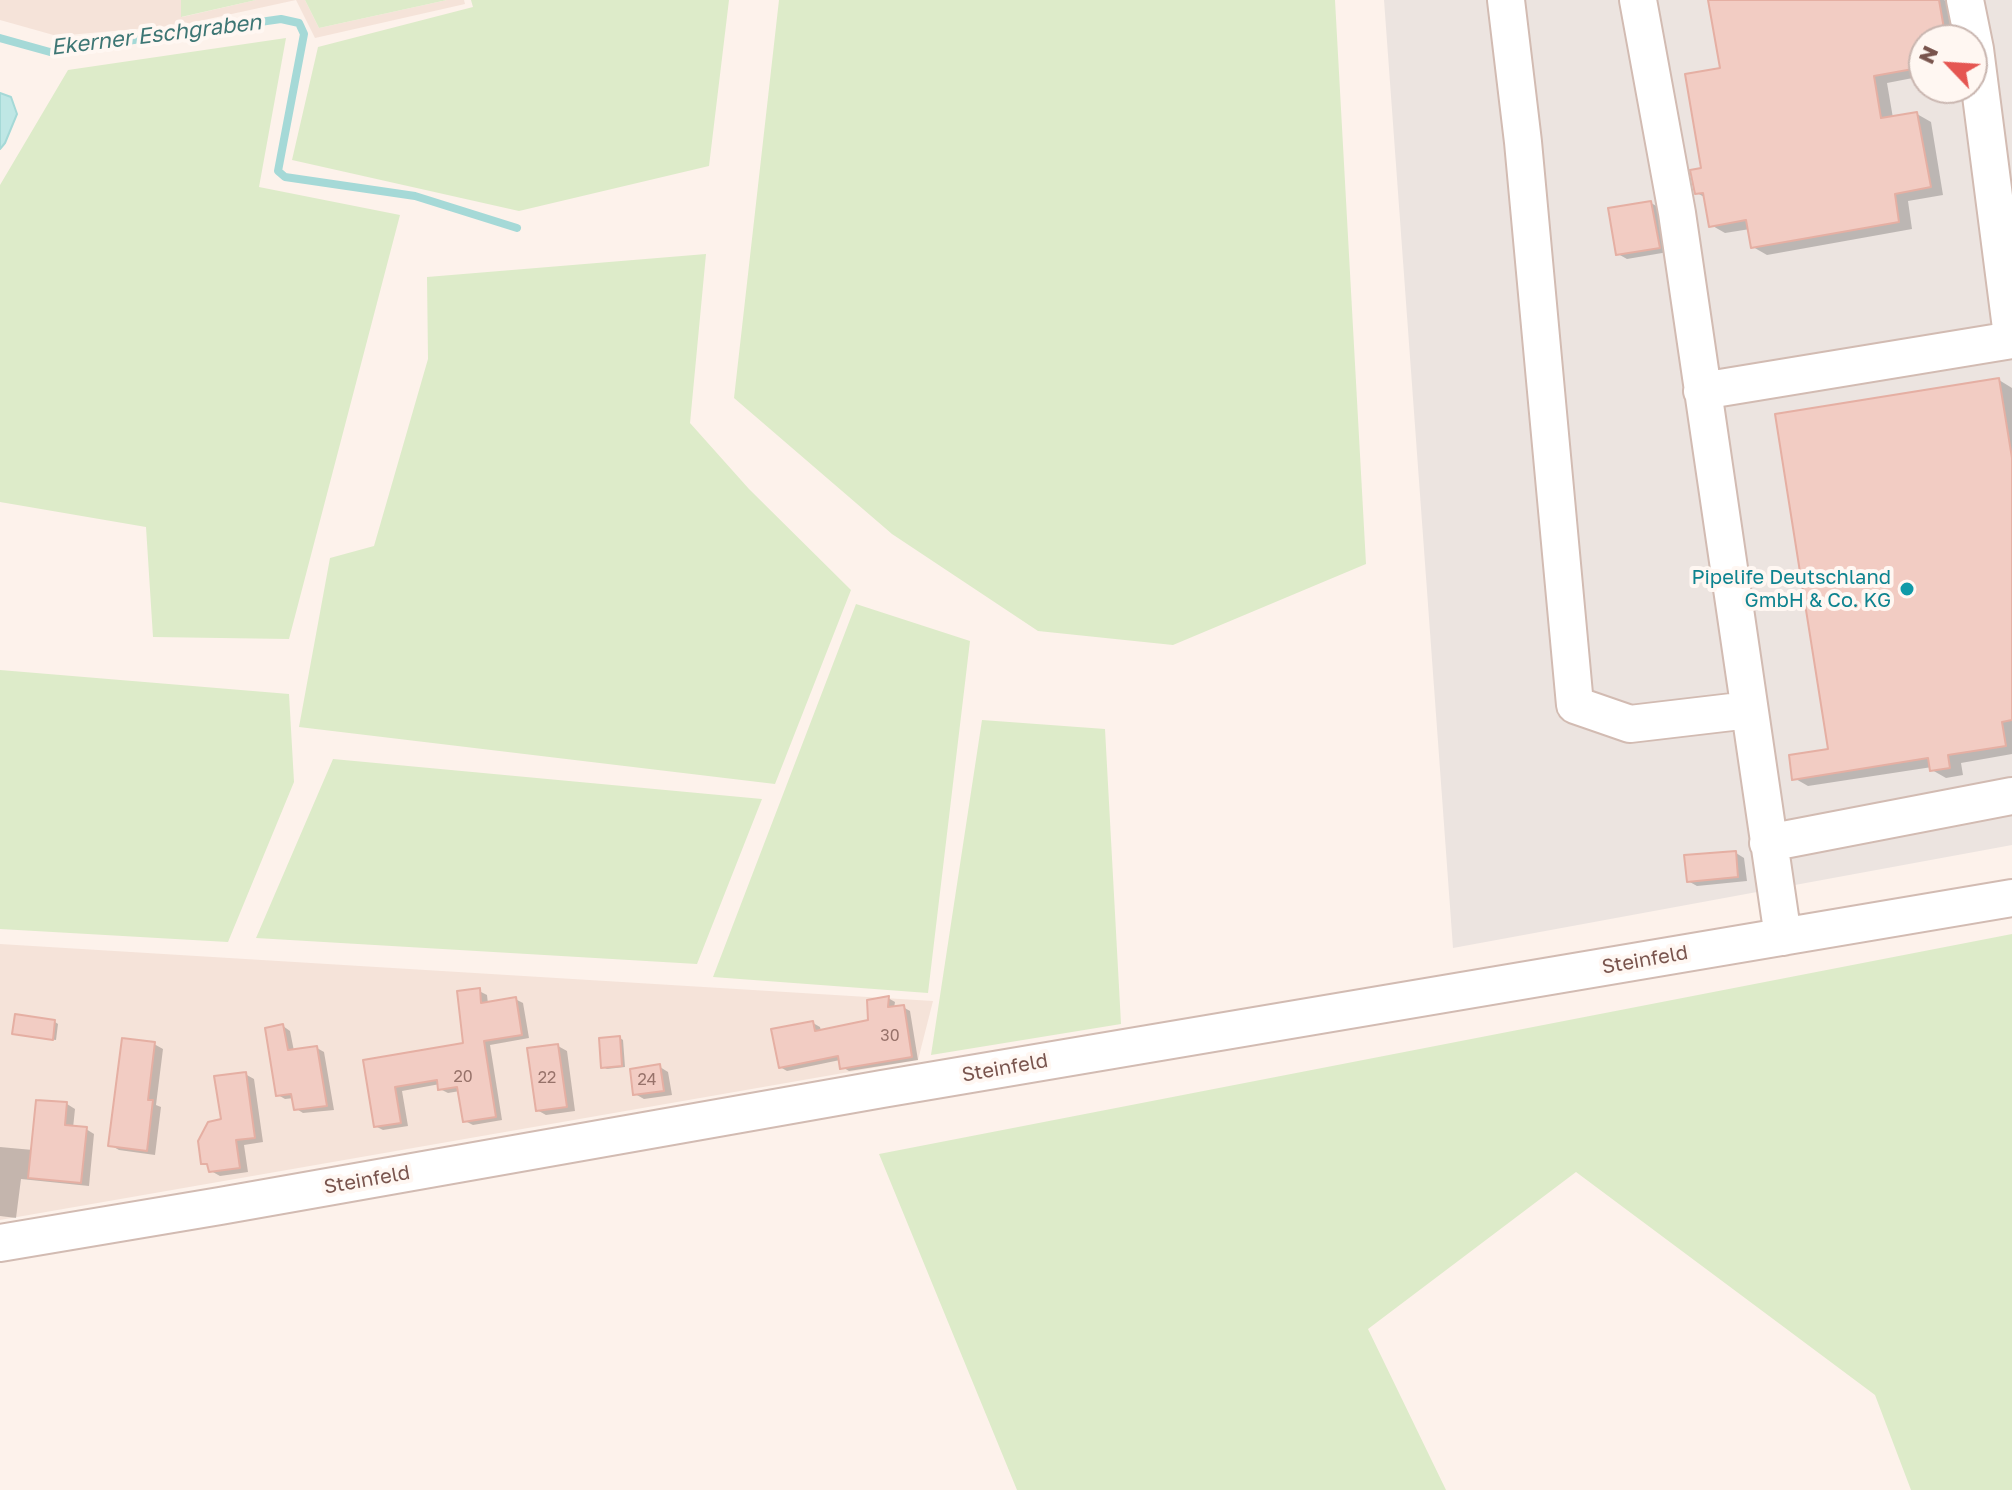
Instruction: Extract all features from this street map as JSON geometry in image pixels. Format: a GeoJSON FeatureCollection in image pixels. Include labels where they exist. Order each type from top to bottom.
{"type":"FeatureCollection","features":[{"type":"Feature","properties":{"kind":"street"},"geometry":{"type":"LineString","coordinates":[[1506,0],[1523,142],[1575,705],[1630,724],[1749,710]]}},
{"type":"Feature","properties":{"kind":"street"},"geometry":{"type":"LineString","coordinates":[[1638,0],[1677,213],[1783,937]]}},
{"type":"Feature","properties":{"kind":"street"},"geometry":{"type":"LineString","coordinates":[[1702,391],[2012,338],[1975,49],[1965,0]]}},
{"type":"Feature","properties":{"kind":"street"},"geometry":{"type":"LineString","coordinates":[[1768,843],[2012,796]]}},
{"type":"Feature","properties":{"kind":"street","name":"Steinfeld"},"geometry":{"type":"LineString","coordinates":[[0,1243],[869,1091],[2012,898]]}},
{"type":"Feature","properties":{"kind":"shaded area"},"geometry":{"type":"Polygon","coordinates":[[[0,0],[181,0],[182,17],[256,0],[296,0],[181,25],[57,36],[0,20],[0,0]]]}},
{"type":"Feature","properties":{"kind":"shaded area"},"geometry":{"type":"Polygon","coordinates":[[[296,0],[305,0],[319,28],[447,0],[464,0],[465,4],[315,38],[296,0]]]}},
{"type":"Feature","properties":{"kind":"shaded area"},"geometry":{"type":"Polygon","coordinates":[[[1384,0],[2012,0],[2012,845],[1453,948],[1384,0]]]}},
{"type":"Feature","properties":{"kind":"shaded area"},"geometry":{"type":"Polygon","coordinates":[[[0,944],[933,1001],[918,1060],[0,1220],[0,944]]]}},
{"type":"Feature","properties":{"kind":"green space"},"geometry":{"type":"Polygon","coordinates":[[[181,0],[256,0],[181,17],[181,0]]]}},
{"type":"Feature","properties":{"kind":"green space"},"geometry":{"type":"Polygon","coordinates":[[[305,0],[447,0],[319,28],[305,0]]]}},
{"type":"Feature","properties":{"kind":"green space"},"geometry":{"type":"Polygon","coordinates":[[[471,0],[729,0],[709,166],[519,211],[292,160],[318,47],[473,7],[471,0]]]}},
{"type":"Feature","properties":{"kind":"green space"},"geometry":{"type":"Polygon","coordinates":[[[779,0],[1335,0],[1366,564],[1173,645],[1038,631],[892,534],[734,398],[779,0]]]}},
{"type":"Feature","properties":{"kind":"green space"},"geometry":{"type":"Polygon","coordinates":[[[286,38],[259,187],[400,215],[289,639],[153,637],[146,527],[0,502],[0,185],[68,70],[286,38]]]}},
{"type":"Feature","properties":{"kind":"green space"},"geometry":{"type":"Polygon","coordinates":[[[706,254],[690,423],[749,489],[851,590],[775,784],[299,727],[330,558],[374,546],[428,359],[427,277],[706,254]]]}},
{"type":"Feature","properties":{"kind":"green space"},"geometry":{"type":"Polygon","coordinates":[[[856,604],[970,641],[928,993],[713,977],[856,604]]]}},
{"type":"Feature","properties":{"kind":"green space"},"geometry":{"type":"Polygon","coordinates":[[[0,670],[289,694],[294,782],[228,942],[0,929],[0,670]]]}},
{"type":"Feature","properties":{"kind":"green space"},"geometry":{"type":"Polygon","coordinates":[[[982,720],[1105,729],[1121,1024],[931,1055],[982,720]]]}},
{"type":"Feature","properties":{"kind":"green space"},"geometry":{"type":"Polygon","coordinates":[[[333,759],[762,799],[697,964],[256,938],[333,759]]]}},
{"type":"Feature","properties":{"kind":"green space"},"geometry":{"type":"Polygon","coordinates":[[[2012,934],[2012,1490],[1911,1490],[1875,1395],[1576,1172],[1368,1329],[1446,1490],[1017,1490],[879,1154],[2012,934]]]}},
{"type":"Feature","properties":{"kind":"water"},"geometry":{"type":"Polygon","coordinates":[[[0,93],[11,97],[17,114],[0,149],[0,93]]]}},
{"type":"Feature","properties":{"kind":"building"},"geometry":{"type":"Polygon","coordinates":[[[1708,0],[1939,0],[1943,24],[1908,24],[1908,70],[1874,76],[1881,118],[1917,112],[1931,187],[1895,194],[1899,222],[1751,248],[1746,220],[1709,227],[1703,193],[1695,194],[1690,170],[1701,168],[1685,74],[1720,68],[1708,0]]]}},
{"type":"Feature","properties":{"kind":"building"},"geometry":{"type":"Polygon","coordinates":[[[1651,201],[1660,248],[1616,255],[1608,208],[1651,201]]]}},
{"type":"Feature","properties":{"kind":"building","name":"Pipelife Deutschland GmbH & Co. KG"},"geometry":{"type":"Polygon","coordinates":[[[1999,378],[2012,458],[2012,720],[2002,722],[2006,746],[1948,755],[1950,768],[1930,771],[1928,758],[1792,780],[1789,755],[1828,749],[1775,414],[1999,378]]]}},
{"type":"Feature","properties":{"kind":"building"},"geometry":{"type":"Polygon","coordinates":[[[1736,851],[1738,877],[1687,882],[1684,855],[1736,851]]]}},
{"type":"Feature","properties":{"kind":"building"},"geometry":{"type":"Polygon","coordinates":[[[480,988],[481,1003],[516,997],[522,1035],[484,1041],[496,1117],[463,1122],[457,1087],[438,1090],[437,1080],[395,1087],[401,1123],[374,1127],[363,1060],[463,1043],[457,991],[480,988]]]}},
{"type":"Feature","properties":{"kind":"building"},"geometry":{"type":"Polygon","coordinates":[[[889,996],[888,1007],[904,1005],[912,1057],[840,1069],[838,1056],[779,1068],[771,1029],[813,1021],[815,1031],[868,1020],[867,1000],[889,996]]]}},
{"type":"Feature","properties":{"kind":"building"},"geometry":{"type":"Polygon","coordinates":[[[15,1014],[55,1020],[53,1040],[12,1034],[15,1014]]]}},
{"type":"Feature","properties":{"kind":"building"},"geometry":{"type":"Polygon","coordinates":[[[283,1024],[288,1050],[317,1046],[327,1106],[294,1110],[291,1094],[276,1096],[265,1028],[283,1024]]]}},
{"type":"Feature","properties":{"kind":"building"},"geometry":{"type":"Polygon","coordinates":[[[620,1036],[622,1066],[601,1068],[599,1038],[620,1036]]]}},
{"type":"Feature","properties":{"kind":"building"},"geometry":{"type":"Polygon","coordinates":[[[122,1038],[155,1042],[148,1100],[153,1100],[147,1151],[108,1146],[122,1038]]]}},
{"type":"Feature","properties":{"kind":"building"},"geometry":{"type":"Polygon","coordinates":[[[558,1044],[567,1107],[536,1111],[527,1048],[558,1044]]]}},
{"type":"Feature","properties":{"kind":"building"},"geometry":{"type":"Polygon","coordinates":[[[660,1064],[664,1091],[633,1095],[630,1069],[660,1064]]]}},
{"type":"Feature","properties":{"kind":"building"},"geometry":{"type":"Polygon","coordinates":[[[246,1072],[255,1138],[236,1140],[240,1168],[209,1172],[207,1164],[201,1164],[198,1141],[208,1122],[221,1119],[214,1076],[246,1072]]]}},
{"type":"Feature","properties":{"kind":"building"},"geometry":{"type":"Polygon","coordinates":[[[36,1100],[67,1102],[65,1125],[87,1127],[81,1183],[28,1178],[36,1100]]]}},
{"type":"Feature","properties":{"kind":"waterway","name":"Ekerner Eschgraben"},"geometry":{"type":"LineString","coordinates":[[0,38],[50,52],[281,19],[299,23],[304,34],[278,171],[285,177],[415,196],[517,228]]}},
{"type":"Feature","properties":{"kind":"place","name":"Pipelife Deutschland GmbH & Co. KG"},"geometry":{"type":"Point","coordinates":[1907,589]}}]}
